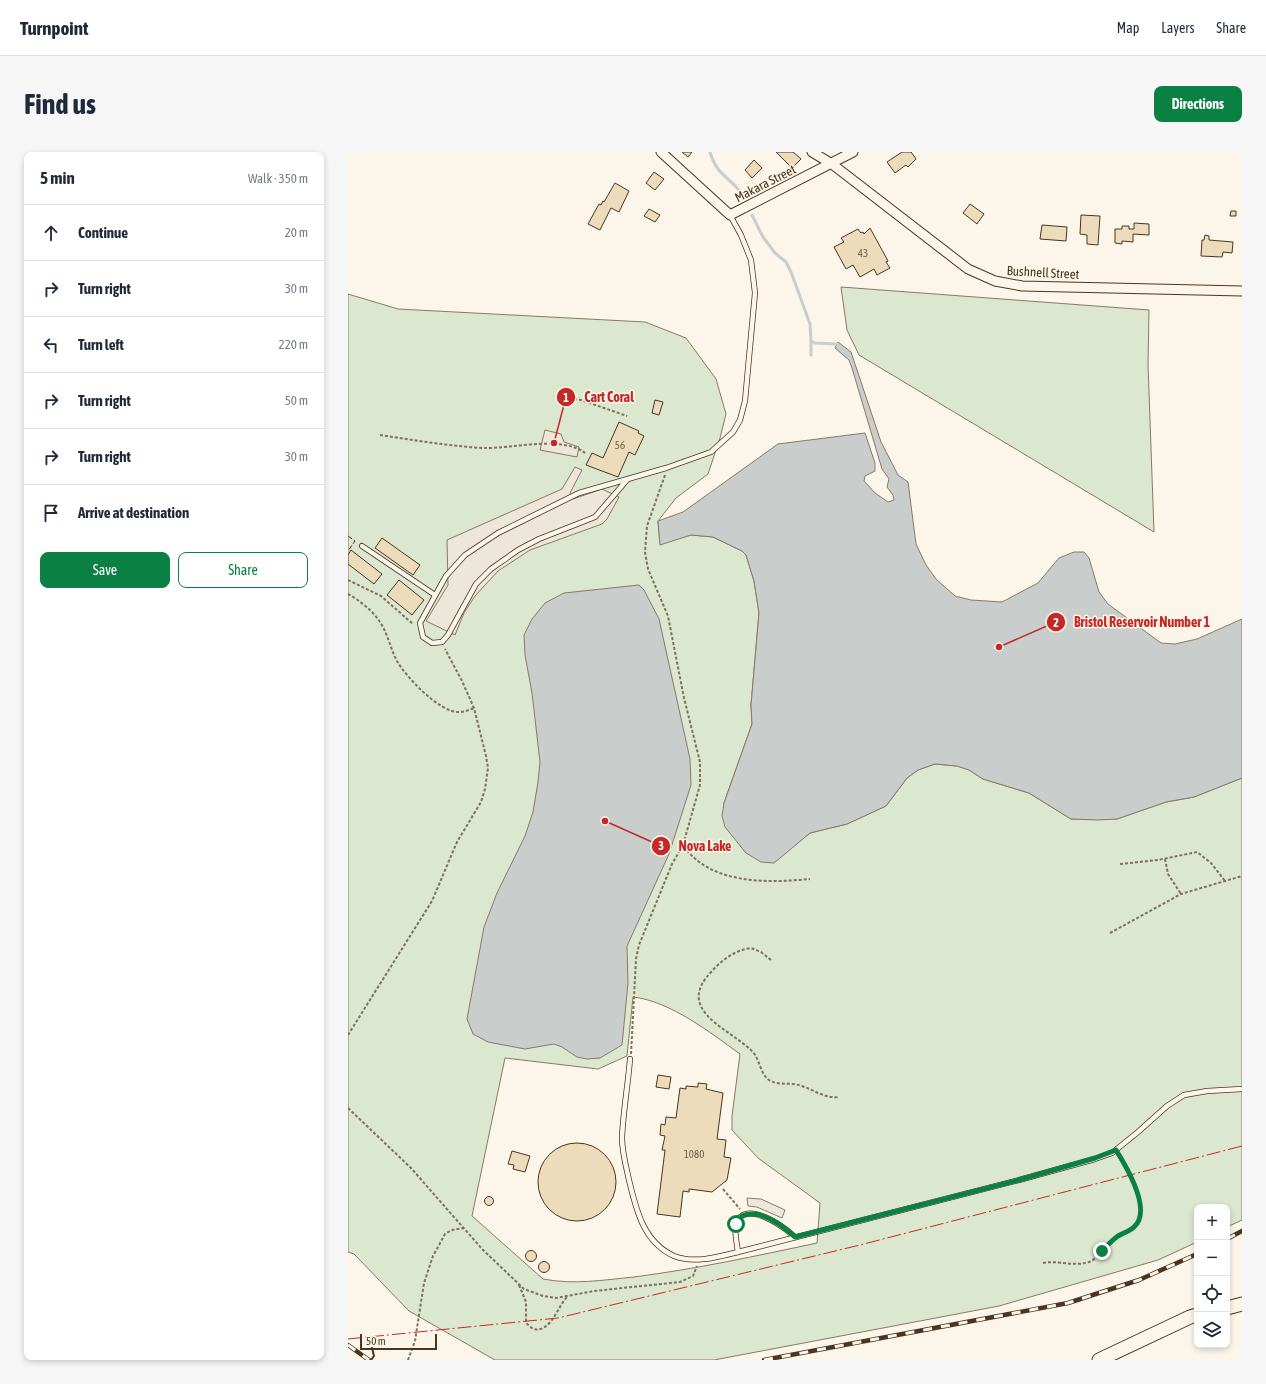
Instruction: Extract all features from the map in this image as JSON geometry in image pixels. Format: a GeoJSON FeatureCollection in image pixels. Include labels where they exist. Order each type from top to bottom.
{"type":"FeatureCollection","features":[{"type":"Feature","properties":{"kind":"main road"},"geometry":{"type":"LineString","coordinates":[[1230,1307],[1242,1304]]}},
{"type":"Feature","properties":{"kind":"main road"},"geometry":{"type":"LineString","coordinates":[[1099,1360],[1194,1316]]}},
{"type":"Feature","properties":{"kind":"street"},"geometry":{"type":"LineString","coordinates":[[661,152],[730,215]]}},
{"type":"Feature","properties":{"kind":"street","name":"Bushnell Street"},"geometry":{"type":"LineString","coordinates":[[812,152],[832,164],[968,269],[994,281],[1022,286],[1242,291]]}},
{"type":"Feature","properties":{"kind":"street","name":"Makara Street"},"geometry":{"type":"LineString","coordinates":[[730,215],[854,152]]}},
{"type":"Feature","properties":{"kind":"lane"},"geometry":{"type":"LineString","coordinates":[[626,480],[596,517],[539,539],[518,550],[491,569],[476,584],[448,635],[442,642],[438,644],[428,642],[423,637],[420,623],[446,576],[465,555],[498,534],[578,493],[666,468],[711,452],[733,432],[743,412],[755,293],[751,260],[730,215]]}},
{"type":"Feature","properties":{"kind":"lane"},"geometry":{"type":"LineString","coordinates":[[362,546],[435,595]]}},
{"type":"Feature","properties":{"kind":"lane"},"geometry":{"type":"LineString","coordinates":[[630,1059],[622,1138],[624,1156],[635,1208],[647,1232],[663,1249],[675,1256],[700,1259],[738,1252],[1019,1180],[1095,1158],[1116,1150],[1167,1106],[1184,1096],[1207,1091],[1242,1089]]}},
{"type":"Feature","properties":{"kind":"lane"},"geometry":{"type":"LineString","coordinates":[[738,1252],[735,1228],[738,1219],[744,1215],[752,1213],[767,1218],[779,1224],[795,1237]]}},
{"type":"Feature","properties":{"kind":"path"},"geometry":{"type":"LineString","coordinates":[[569,398],[581,400],[628,416]]}},
{"type":"Feature","properties":{"kind":"path"},"geometry":{"type":"LineString","coordinates":[[380,435],[434,443],[484,448],[505,448],[517,445],[557,445],[580,449],[585,453]]}},
{"type":"Feature","properties":{"kind":"path"},"geometry":{"type":"LineString","coordinates":[[630,1059],[636,959],[639,945],[672,864],[683,844],[698,791],[700,762],[684,698],[668,616],[648,569],[645,552],[648,526],[665,479],[666,468]]}},
{"type":"Feature","properties":{"kind":"path"},"geometry":{"type":"LineString","coordinates":[[348,580],[380,596],[420,628]]}},
{"type":"Feature","properties":{"kind":"path"},"geometry":{"type":"LineString","coordinates":[[348,594],[379,621],[391,642],[398,663],[422,691],[445,708],[460,712],[474,708]]}},
{"type":"Feature","properties":{"kind":"path"},"geometry":{"type":"LineString","coordinates":[[348,1035],[426,913],[457,842],[481,802],[486,789],[488,768],[474,708],[442,642]]}},
{"type":"Feature","properties":{"kind":"path"},"geometry":{"type":"LineString","coordinates":[[683,844],[690,854],[701,863],[741,879],[779,882],[810,879]]}},
{"type":"Feature","properties":{"kind":"path"},"geometry":{"type":"LineString","coordinates":[[1120,864],[1165,859],[1197,852],[1211,863],[1225,881]]}},
{"type":"Feature","properties":{"kind":"path"},"geometry":{"type":"LineString","coordinates":[[1165,859],[1168,874],[1181,894]]}},
{"type":"Feature","properties":{"kind":"path"},"geometry":{"type":"LineString","coordinates":[[1110,933],[1181,894],[1242,876]]}},
{"type":"Feature","properties":{"kind":"path"},"geometry":{"type":"LineString","coordinates":[[771,960],[761,952],[751,948],[729,956],[710,973],[699,986],[697,996],[700,1007],[753,1052],[759,1060],[766,1077],[770,1080],[801,1086],[826,1096],[839,1096]]}},
{"type":"Feature","properties":{"kind":"path"},"geometry":{"type":"LineString","coordinates":[[348,1108],[412,1168],[482,1249],[524,1289],[543,1296],[556,1298],[680,1282],[693,1276],[700,1259]]}},
{"type":"Feature","properties":{"kind":"path"},"geometry":{"type":"LineString","coordinates":[[1043,1263],[1052,1261],[1089,1262],[1095,1259],[1117,1236],[1134,1228],[1137,1224],[1140,1210],[1139,1197],[1127,1168],[1116,1150]]}},
{"type":"Feature","properties":{"kind":"path"},"geometry":{"type":"LineString","coordinates":[[723,1188],[744,1215]]}},
{"type":"Feature","properties":{"kind":"path"},"geometry":{"type":"LineString","coordinates":[[408,1360],[415,1341],[424,1283],[433,1256],[445,1234],[452,1230],[464,1228]]}},
{"type":"Feature","properties":{"kind":"path"},"geometry":{"type":"LineString","coordinates":[[518,1284],[526,1302],[526,1323],[533,1329],[542,1329],[548,1324],[560,1305],[569,1296]]}},
{"type":"Feature","properties":{"kind":"green space"},"geometry":{"type":"Polygon","coordinates":[[[841,287],[1149,310],[1148,364],[1154,532],[859,355],[847,330],[841,287]]]}},
{"type":"Feature","properties":{"kind":"green space"},"geometry":{"type":"Polygon","coordinates":[[[348,294],[398,309],[645,322],[686,338],[716,379],[726,414],[708,474],[676,498],[658,521],[660,544],[691,535],[713,537],[742,551],[746,555],[754,581],[759,613],[751,705],[752,724],[724,803],[737,841],[746,853],[794,846],[810,833],[847,824],[886,806],[907,778],[918,770],[935,764],[957,766],[969,770],[983,779],[1029,793],[1071,819],[1117,819],[1166,802],[1194,797],[1242,778],[1242,1220],[1230,1226],[1230,1204],[1194,1204],[1194,1243],[1158,1260],[999,1306],[714,1360],[495,1360],[409,1311],[354,1254],[348,1252],[348,294]],[[633,997],[627,1056],[598,1069],[505,1058],[472,1216],[543,1279],[566,1282],[600,1281],[657,1274],[817,1243],[820,1203],[758,1158],[732,1130],[732,1116],[740,1054],[690,1019],[661,1005],[633,997]]]}},
{"type":"Feature","properties":{"kind":"shaded area"},"geometry":{"type":"Polygon","coordinates":[[[838,342],[851,352],[881,442],[898,475],[908,482],[916,544],[926,565],[936,579],[955,596],[971,600],[1002,602],[1038,583],[1059,558],[1074,552],[1084,552],[1089,558],[1099,592],[1108,604],[1161,643],[1175,644],[1197,639],[1242,619],[1242,778],[1194,797],[1166,802],[1117,819],[1071,819],[1029,793],[983,779],[969,770],[957,766],[935,764],[918,770],[907,778],[886,806],[847,824],[810,833],[774,863],[761,862],[746,853],[725,827],[722,816],[724,803],[752,724],[751,705],[759,613],[754,581],[746,555],[742,551],[713,537],[691,535],[660,545],[658,521],[683,512],[778,444],[865,433],[875,463],[875,471],[865,476],[864,481],[875,493],[888,502],[894,500],[893,495],[887,487],[889,479],[882,469],[849,360],[835,348],[838,342]]]}},
{"type":"Feature","properties":{"kind":"shaded area"},"geometry":{"type":"Polygon","coordinates":[[[545,430],[561,434],[564,442],[579,447],[577,457],[540,450],[545,430]]]}},
{"type":"Feature","properties":{"kind":"shaded area"},"geometry":{"type":"Polygon","coordinates":[[[575,467],[582,470],[570,493],[573,499],[602,489],[619,497],[607,519],[602,524],[530,550],[498,571],[475,596],[464,613],[455,635],[426,621],[448,585],[447,540],[562,489],[575,467]]]}},
{"type":"Feature","properties":{"kind":"shaded area"},"geometry":{"type":"Polygon","coordinates":[[[639,585],[644,590],[659,619],[690,759],[691,785],[669,854],[627,946],[628,983],[622,1045],[600,1058],[587,1059],[577,1057],[562,1047],[554,1044],[525,1049],[488,1042],[473,1034],[467,1019],[484,927],[497,893],[525,836],[533,812],[540,762],[532,693],[525,655],[524,635],[532,619],[545,603],[564,593],[639,585]]]}},
{"type":"Feature","properties":{"kind":"shaded area"},"geometry":{"type":"Polygon","coordinates":[[[747,1198],[761,1199],[785,1210],[782,1218],[757,1207],[748,1206],[747,1198]]]}},
{"type":"Feature","properties":{"kind":"building"},"geometry":{"type":"Polygon","coordinates":[[[682,152],[692,152],[688,157],[682,152]]]}},
{"type":"Feature","properties":{"kind":"building"},"geometry":{"type":"Polygon","coordinates":[[[776,152],[793,152],[801,159],[792,168],[776,152]]]}},
{"type":"Feature","properties":{"kind":"building"},"geometry":{"type":"Polygon","coordinates":[[[902,152],[911,152],[916,159],[908,167],[906,165],[895,173],[887,162],[902,152]]]}},
{"type":"Feature","properties":{"kind":"building"},"geometry":{"type":"Polygon","coordinates":[[[754,160],[762,168],[752,178],[745,170],[754,160]]]}},
{"type":"Feature","properties":{"kind":"building"},"geometry":{"type":"Polygon","coordinates":[[[654,172],[664,179],[655,190],[646,183],[654,172]]]}},
{"type":"Feature","properties":{"kind":"building"},"geometry":{"type":"Polygon","coordinates":[[[615,183],[629,191],[619,212],[611,208],[600,230],[588,224],[599,204],[601,205],[603,201],[604,202],[615,183]]]}},
{"type":"Feature","properties":{"kind":"building"},"geometry":{"type":"Polygon","coordinates":[[[970,204],[984,214],[977,224],[963,213],[970,204]]]}},
{"type":"Feature","properties":{"kind":"building"},"geometry":{"type":"Polygon","coordinates":[[[649,209],[660,215],[655,222],[644,216],[649,209]]]}},
{"type":"Feature","properties":{"kind":"building"},"geometry":{"type":"Polygon","coordinates":[[[1231,211],[1236,211],[1236,216],[1230,216],[1231,211]]]}},
{"type":"Feature","properties":{"kind":"building"},"geometry":{"type":"Polygon","coordinates":[[[1081,215],[1100,216],[1098,245],[1087,244],[1087,235],[1080,234],[1081,215]]]}},
{"type":"Feature","properties":{"kind":"building"},"geometry":{"type":"Polygon","coordinates":[[[1134,223],[1149,224],[1149,235],[1133,234],[1133,242],[1122,241],[1122,244],[1115,243],[1115,229],[1122,229],[1122,226],[1129,226],[1129,229],[1134,229],[1134,223]]]}},
{"type":"Feature","properties":{"kind":"building"},"geometry":{"type":"Polygon","coordinates":[[[1042,225],[1067,227],[1066,241],[1040,239],[1042,225]]]}},
{"type":"Feature","properties":{"kind":"building"},"geometry":{"type":"Polygon","coordinates":[[[870,228],[888,261],[886,262],[890,268],[877,275],[874,269],[860,277],[853,265],[846,269],[834,247],[844,242],[841,238],[858,229],[864,234],[870,228]]]}},
{"type":"Feature","properties":{"kind":"building"},"geometry":{"type":"Polygon","coordinates":[[[1205,235],[1209,236],[1209,240],[1233,242],[1232,253],[1223,252],[1222,257],[1201,256],[1202,240],[1204,240],[1205,235]]]}},
{"type":"Feature","properties":{"kind":"building"},"geometry":{"type":"Polygon","coordinates":[[[655,400],[663,402],[659,415],[652,413],[655,400]]]}},
{"type":"Feature","properties":{"kind":"building"},"geometry":{"type":"Polygon","coordinates":[[[619,422],[639,431],[638,433],[644,436],[635,455],[629,452],[618,477],[586,465],[592,453],[603,458],[619,422]]]}},
{"type":"Feature","properties":{"kind":"building"},"geometry":{"type":"Polygon","coordinates":[[[382,538],[420,565],[413,575],[375,548],[382,538]]]}},
{"type":"Feature","properties":{"kind":"building"},"geometry":{"type":"Polygon","coordinates":[[[351,550],[382,574],[374,584],[348,564],[348,555],[351,550]]]}},
{"type":"Feature","properties":{"kind":"building"},"geometry":{"type":"Polygon","coordinates":[[[399,580],[424,600],[412,615],[387,595],[399,580]]]}},
{"type":"Feature","properties":{"kind":"building"},"geometry":{"type":"Polygon","coordinates":[[[658,1075],[671,1077],[669,1089],[656,1087],[658,1075]]]}},
{"type":"Feature","properties":{"kind":"building"},"geometry":{"type":"Polygon","coordinates":[[[698,1083],[707,1084],[706,1089],[723,1093],[717,1139],[726,1140],[724,1157],[731,1158],[727,1180],[712,1192],[689,1189],[689,1192],[683,1191],[680,1217],[657,1214],[665,1150],[662,1150],[665,1136],[660,1135],[661,1124],[665,1125],[666,1117],[676,1118],[680,1088],[686,1089],[686,1086],[698,1087],[698,1083]]]}},
{"type":"Feature","properties":{"kind":"building"},"geometry":{"type":"Polygon","coordinates":[[[577,1143],[592,1146],[605,1154],[613,1167],[616,1182],[613,1197],[605,1210],[592,1218],[577,1221],[562,1218],[549,1210],[541,1197],[538,1182],[541,1167],[549,1154],[562,1146],[577,1143]]]}},
{"type":"Feature","properties":{"kind":"building"},"geometry":{"type":"Polygon","coordinates":[[[512,1151],[530,1156],[525,1172],[513,1169],[514,1165],[508,1164],[512,1151]]]}},
{"type":"Feature","properties":{"kind":"building"},"geometry":{"type":"Polygon","coordinates":[[[487,1197],[491,1197],[493,1201],[491,1205],[487,1205],[485,1203],[485,1199],[487,1197]]]}},
{"type":"Feature","properties":{"kind":"building"},"geometry":{"type":"Polygon","coordinates":[[[531,1250],[535,1252],[537,1256],[535,1260],[531,1262],[527,1260],[525,1256],[527,1252],[531,1250]]]}},
{"type":"Feature","properties":{"kind":"building"},"geometry":{"type":"Polygon","coordinates":[[[544,1261],[548,1263],[550,1267],[548,1271],[544,1273],[540,1271],[538,1267],[540,1263],[544,1261]]]}},
{"type":"Feature","properties":{"kind":"waterway"},"geometry":{"type":"LineString","coordinates":[[710,152],[716,166],[742,194]]}},
{"type":"Feature","properties":{"kind":"waterway"},"geometry":{"type":"LineString","coordinates":[[752,215],[763,237],[775,253],[786,262],[791,272],[810,324],[811,341],[815,343],[837,344]]}},
{"type":"Feature","properties":{"kind":"waterway"},"geometry":{"type":"LineString","coordinates":[[811,341],[811,355]]}},
{"type":"Feature","properties":{"kind":"railway"},"geometry":{"type":"LineString","coordinates":[[1230,1237],[1242,1231]]}},
{"type":"Feature","properties":{"kind":"railway"},"geometry":{"type":"LineString","coordinates":[[764,1360],[1068,1303],[1139,1280],[1194,1255]]}},
{"type":"Feature","properties":{"kind":"railway"},"geometry":{"type":"LineString","coordinates":[[348,1345],[369,1360]]}},
{"type":"Feature","properties":{"kind":"fence"},"geometry":{"type":"LineString","coordinates":[[348,536],[355,541],[348,551]]}},
{"type":"Feature","properties":{"kind":"wall"},"geometry":{"type":"LineString","coordinates":[[371,1360],[374,1356],[372,1348]]}},
{"type":"Feature","properties":{"kind":"power"},"geometry":{"type":"LineString","coordinates":[[348,1339],[558,1318],[860,1245],[1242,1146]]}},
{"type":"Feature","properties":{"kind":"place","name":"Cart Coral"},"geometry":{"type":"Point","coordinates":[554,443]}},
{"type":"Feature","properties":{"kind":"place","name":"Bristol Reservoir Number 1"},"geometry":{"type":"Point","coordinates":[999,647]}},
{"type":"Feature","properties":{"kind":"place","name":"Nova Lake"},"geometry":{"type":"Point","coordinates":[605,821]}},
{"type":"Feature","properties":{"kind":"route"},"geometry":{"type":"LineString","coordinates":[[736,1224],[738,1219],[742,1216],[752,1213],[779,1224],[795,1237],[1019,1180],[1074,1165],[1112,1153],[1116,1150],[1127,1168],[1139,1197],[1139,1220],[1134,1228],[1117,1236],[1102,1251]]}}]}
